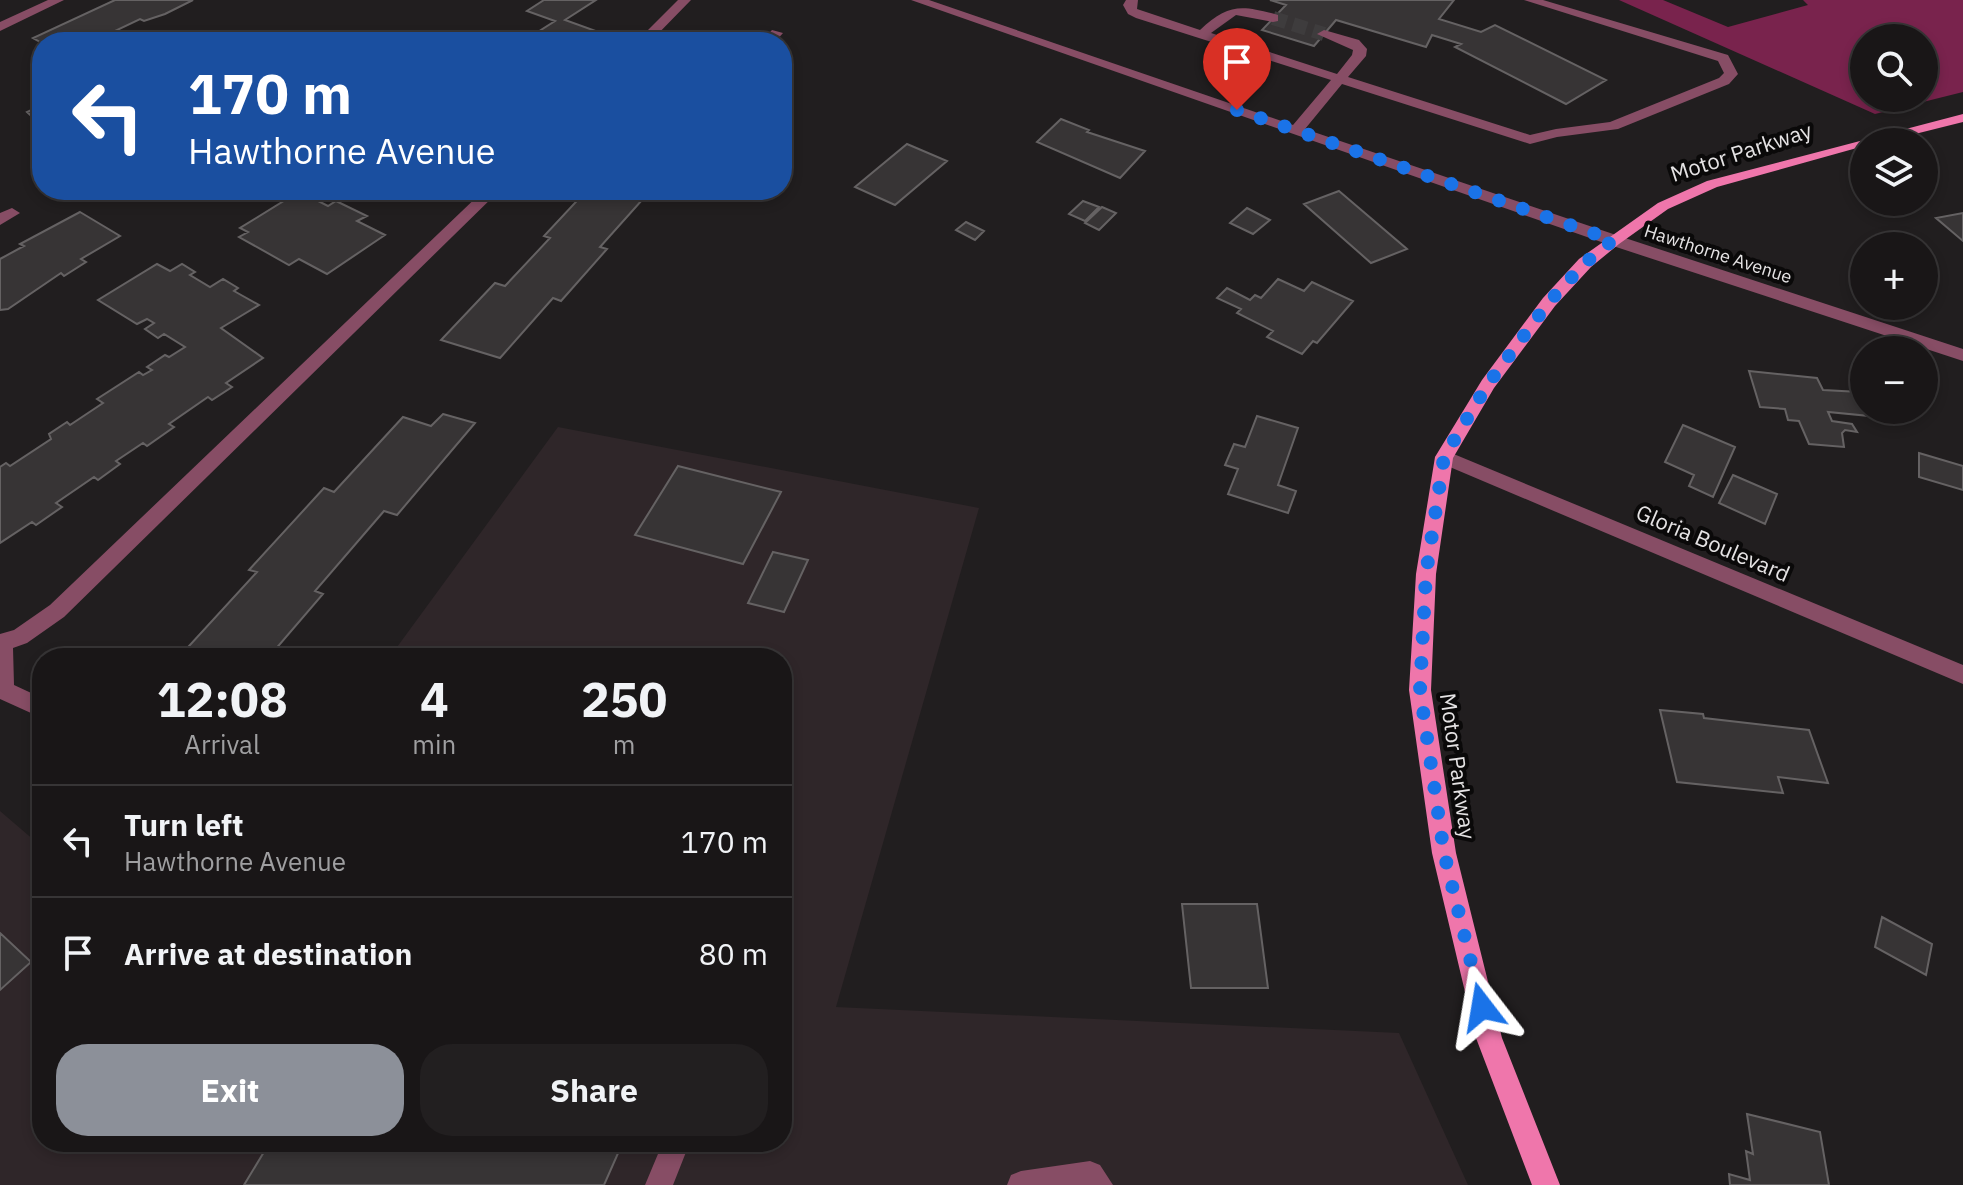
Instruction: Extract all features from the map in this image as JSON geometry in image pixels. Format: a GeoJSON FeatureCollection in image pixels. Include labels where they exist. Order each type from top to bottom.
{"type":"FeatureCollection","features":[{"type":"Feature","properties":{"kind":"main road","name":"Motor Parkway"},"geometry":{"type":"LineString","coordinates":[[1922,128],[1963,118]]}},
{"type":"Feature","properties":{"kind":"main road","name":"Motor Parkway"},"geometry":{"type":"LineString","coordinates":[[1546,1185],[1489,1038],[1444,853],[1420,690],[1426,574],[1444,457],[1488,384],[1541,313],[1585,263],[1613,240],[1663,206],[1712,184],[1850,146]]}},
{"type":"Feature","properties":{"kind":"street"},"geometry":{"type":"LineString","coordinates":[[0,27],[58,0]]}},
{"type":"Feature","properties":{"kind":"street"},"geometry":{"type":"LineString","coordinates":[[655,32],[685,0]]}},
{"type":"Feature","properties":{"kind":"street","name":"Hawthorne Avenue"},"geometry":{"type":"LineString","coordinates":[[917,0],[1613,240],[1963,355]]}},
{"type":"Feature","properties":{"kind":"street"},"geometry":{"type":"LineString","coordinates":[[1132,0],[1129,5],[1132,11],[1141,15],[1530,140],[1556,133],[1613,126],[1724,81],[1731,74],[1730,65],[1723,58],[1530,0]]}},
{"type":"Feature","properties":{"kind":"street"},"geometry":{"type":"LineString","coordinates":[[1203,34],[1231,10],[1243,9],[1273,18]]}},
{"type":"Feature","properties":{"kind":"street"},"geometry":{"type":"LineString","coordinates":[[1295,131],[1343,78],[1360,49],[1354,43],[1324,34]]}},
{"type":"Feature","properties":{"kind":"street"},"geometry":{"type":"LineString","coordinates":[[32,703],[3,690],[2,642],[20,637],[57,611],[483,200]]}},
{"type":"Feature","properties":{"kind":"street","name":"Gloria Boulevard"},"geometry":{"type":"LineString","coordinates":[[1444,457],[1963,675]]}},
{"type":"Feature","properties":{"kind":"street"},"geometry":{"type":"LineString","coordinates":[[659,1185],[673,1152]]}},
{"type":"Feature","properties":{"kind":"street"},"geometry":{"type":"LineString","coordinates":[[1021,1185],[1090,1175],[1099,1185]]}},
{"type":"Feature","properties":{"kind":"shaded area"},"geometry":{"type":"Polygon","coordinates":[[[1619,0],[1663,0],[1728,27],[1808,5],[1803,0],[1963,0],[1963,92],[1938,98],[1938,24],[1850,24],[1850,103],[1619,0]]]}},
{"type":"Feature","properties":{"kind":"shaded area"},"geometry":{"type":"Polygon","coordinates":[[[558,427],[979,508],[836,1007],[1399,1033],[1468,1185],[0,1185],[0,811],[32,838],[32,1152],[792,1152],[792,648],[396,648],[558,427]]]}},
{"type":"Feature","properties":{"kind":"building"},"geometry":{"type":"Polygon","coordinates":[[[115,0],[193,0],[165,14],[144,21],[140,19],[113,32],[46,32],[115,0]]]}},
{"type":"Feature","properties":{"kind":"building"},"geometry":{"type":"Polygon","coordinates":[[[544,0],[596,0],[565,20],[598,32],[538,32],[555,21],[527,11],[544,0]]]}},
{"type":"Feature","properties":{"kind":"building"},"geometry":{"type":"Polygon","coordinates":[[[1270,0],[1454,0],[1439,19],[1481,32],[1495,25],[1606,80],[1566,104],[1455,47],[1461,44],[1432,35],[1426,47],[1336,20],[1314,46],[1262,30],[1286,5],[1270,0]]]}},
{"type":"Feature","properties":{"kind":"building"},"geometry":{"type":"Polygon","coordinates":[[[1061,119],[1089,130],[1087,132],[1145,151],[1120,178],[1037,142],[1061,119]]]}},
{"type":"Feature","properties":{"kind":"building"},"geometry":{"type":"Polygon","coordinates":[[[907,144],[947,161],[895,205],[855,187],[907,144]]]}},
{"type":"Feature","properties":{"kind":"building"},"geometry":{"type":"Polygon","coordinates":[[[1339,191],[1407,249],[1371,263],[1304,204],[1339,191]]]}},
{"type":"Feature","properties":{"kind":"building"},"geometry":{"type":"Polygon","coordinates":[[[285,200],[316,200],[328,206],[336,201],[367,216],[357,221],[385,235],[327,274],[299,259],[289,265],[239,237],[248,232],[240,228],[285,200]]]}},
{"type":"Feature","properties":{"kind":"building"},"geometry":{"type":"Polygon","coordinates":[[[578,200],[642,200],[600,247],[607,249],[561,301],[553,298],[500,358],[441,340],[495,283],[505,286],[550,238],[544,236],[578,200]]]}},
{"type":"Feature","properties":{"kind":"building"},"geometry":{"type":"Polygon","coordinates":[[[1083,201],[1099,207],[1085,221],[1069,214],[1083,201]]]}},
{"type":"Feature","properties":{"kind":"building"},"geometry":{"type":"Polygon","coordinates":[[[1102,207],[1116,213],[1099,230],[1085,223],[1102,207]]]}},
{"type":"Feature","properties":{"kind":"building"},"geometry":{"type":"Polygon","coordinates":[[[1247,208],[1270,220],[1253,234],[1230,223],[1247,208]]]}},
{"type":"Feature","properties":{"kind":"building"},"geometry":{"type":"Polygon","coordinates":[[[80,212],[120,236],[81,259],[86,262],[64,276],[61,273],[8,309],[0,310],[0,259],[24,246],[20,244],[80,212]]]}},
{"type":"Feature","properties":{"kind":"building"},"geometry":{"type":"Polygon","coordinates":[[[1963,213],[1963,241],[1936,218],[1963,213]]]}},
{"type":"Feature","properties":{"kind":"building"},"geometry":{"type":"Polygon","coordinates":[[[966,222],[984,231],[975,240],[956,230],[966,222]]]}},
{"type":"Feature","properties":{"kind":"building"},"geometry":{"type":"Polygon","coordinates":[[[157,264],[170,271],[182,264],[195,272],[190,275],[210,287],[223,279],[238,288],[234,291],[259,305],[221,328],[263,358],[226,383],[232,387],[212,400],[208,397],[169,424],[174,427],[147,446],[143,443],[116,461],[120,464],[98,480],[94,477],[56,503],[62,507],[36,525],[32,522],[0,543],[0,467],[6,463],[10,466],[51,439],[49,434],[67,422],[70,425],[103,403],[97,399],[139,372],[143,375],[152,370],[147,367],[165,355],[169,357],[185,347],[164,334],[158,338],[145,329],[154,323],[147,319],[137,324],[98,300],[157,264]]]}},
{"type":"Feature","properties":{"kind":"building"},"geometry":{"type":"Polygon","coordinates":[[[1278,279],[1304,291],[1312,282],[1353,301],[1317,343],[1313,341],[1302,354],[1267,337],[1273,331],[1237,313],[1241,309],[1217,298],[1227,288],[1250,300],[1255,295],[1261,298],[1278,279]]]}},
{"type":"Feature","properties":{"kind":"building"},"geometry":{"type":"Polygon","coordinates":[[[1749,371],[1817,378],[1823,390],[1850,391],[1850,414],[1828,412],[1832,421],[1852,424],[1857,432],[1845,430],[1842,433],[1844,447],[1809,444],[1799,421],[1788,420],[1785,409],[1760,407],[1749,371]]]}},
{"type":"Feature","properties":{"kind":"building"},"geometry":{"type":"Polygon","coordinates":[[[443,414],[475,423],[397,515],[384,511],[315,591],[323,594],[277,648],[187,648],[257,572],[249,570],[324,488],[334,492],[403,417],[431,426],[443,414]]]}},
{"type":"Feature","properties":{"kind":"building"},"geometry":{"type":"Polygon","coordinates":[[[1257,416],[1298,428],[1278,485],[1296,491],[1288,513],[1228,494],[1238,469],[1225,465],[1234,444],[1245,447],[1257,416]]]}},
{"type":"Feature","properties":{"kind":"building"},"geometry":{"type":"Polygon","coordinates":[[[1683,425],[1735,447],[1713,497],[1689,486],[1694,475],[1665,462],[1683,425]]]}},
{"type":"Feature","properties":{"kind":"building"},"geometry":{"type":"Polygon","coordinates":[[[1919,453],[1963,466],[1963,490],[1919,477],[1919,453]]]}},
{"type":"Feature","properties":{"kind":"building"},"geometry":{"type":"Polygon","coordinates":[[[678,466],[781,492],[743,564],[635,535],[678,466]]]}},
{"type":"Feature","properties":{"kind":"building"},"geometry":{"type":"Polygon","coordinates":[[[1733,475],[1777,494],[1765,524],[1719,503],[1733,475]]]}},
{"type":"Feature","properties":{"kind":"building"},"geometry":{"type":"Polygon","coordinates":[[[773,552],[808,560],[784,612],[748,603],[773,552]]]}},
{"type":"Feature","properties":{"kind":"building"},"geometry":{"type":"Polygon","coordinates":[[[1660,710],[1809,730],[1828,783],[1778,777],[1783,793],[1677,782],[1660,710]]]}},
{"type":"Feature","properties":{"kind":"building"},"geometry":{"type":"Polygon","coordinates":[[[1182,904],[1257,904],[1268,988],[1191,988],[1182,904]]]}},
{"type":"Feature","properties":{"kind":"building"},"geometry":{"type":"Polygon","coordinates":[[[1882,917],[1932,944],[1926,975],[1875,947],[1882,917]]]}},
{"type":"Feature","properties":{"kind":"building"},"geometry":{"type":"Polygon","coordinates":[[[0,933],[31,962],[0,990],[0,933]]]}},
{"type":"Feature","properties":{"kind":"building"},"geometry":{"type":"Polygon","coordinates":[[[1747,1114],[1820,1132],[1829,1185],[1730,1185],[1729,1174],[1750,1180],[1746,1151],[1753,1154],[1747,1114]]]}},
{"type":"Feature","properties":{"kind":"building"},"geometry":{"type":"Polygon","coordinates":[[[264,1152],[619,1152],[604,1185],[244,1185],[264,1152]]]}},
{"type":"Feature","properties":{"kind":"tunnel"},"geometry":{"type":"LineString","coordinates":[[1273,18],[1324,34]]}},
{"type":"Feature","properties":{"kind":"route"},"geometry":{"type":"LineString","coordinates":[[1237,110],[1613,240],[1585,263],[1549,302],[1488,384],[1444,457],[1426,574],[1420,690],[1444,853],[1482,1007]]}}]}
